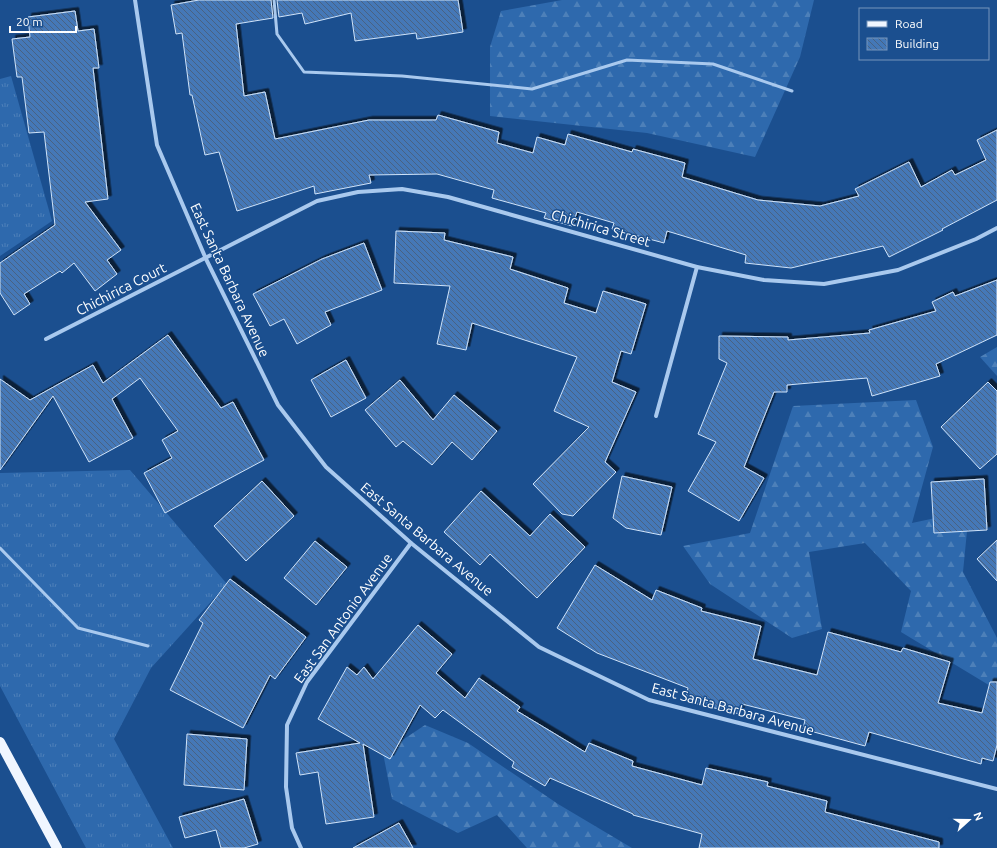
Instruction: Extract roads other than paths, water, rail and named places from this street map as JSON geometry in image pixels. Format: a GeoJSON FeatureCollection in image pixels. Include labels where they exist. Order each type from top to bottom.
{"type":"FeatureCollection","features":[{"type":"Feature","properties":{"kind":"main road"},"geometry":{"type":"LineString","coordinates":[[0,742],[56,848]]}},
{"type":"Feature","properties":{"kind":"street","name":"East Santa Barbara Avenue"},"geometry":{"type":"LineString","coordinates":[[135,0],[157,145],[206,259],[278,406],[326,467],[411,543],[539,647],[650,700],[997,790]]}},
{"type":"Feature","properties":{"kind":"street","name":"Chichirica Street"},"geometry":{"type":"LineString","coordinates":[[206,259],[317,201],[358,192],[402,189],[448,197],[698,267],[764,280],[824,284],[898,270],[976,239],[997,228]]}},
{"type":"Feature","properties":{"kind":"street","name":"Chichirica Court"},"geometry":{"type":"LineString","coordinates":[[46,339],[206,259]]}},
{"type":"Feature","properties":{"kind":"street"},"geometry":{"type":"LineString","coordinates":[[656,416],[698,267]]}},
{"type":"Feature","properties":{"kind":"street","name":"East San Antonio Avenue"},"geometry":{"type":"LineString","coordinates":[[301,848],[292,828],[286,787],[287,726],[307,682],[411,543]]}},
{"type":"Feature","properties":{"kind":"lane"},"geometry":{"type":"LineString","coordinates":[[274,0],[278,34],[304,72],[402,76],[532,89],[627,60],[713,64],[792,91]]}},
{"type":"Feature","properties":{"kind":"lane"},"geometry":{"type":"LineString","coordinates":[[0,548],[78,628],[148,646]]}}]}
